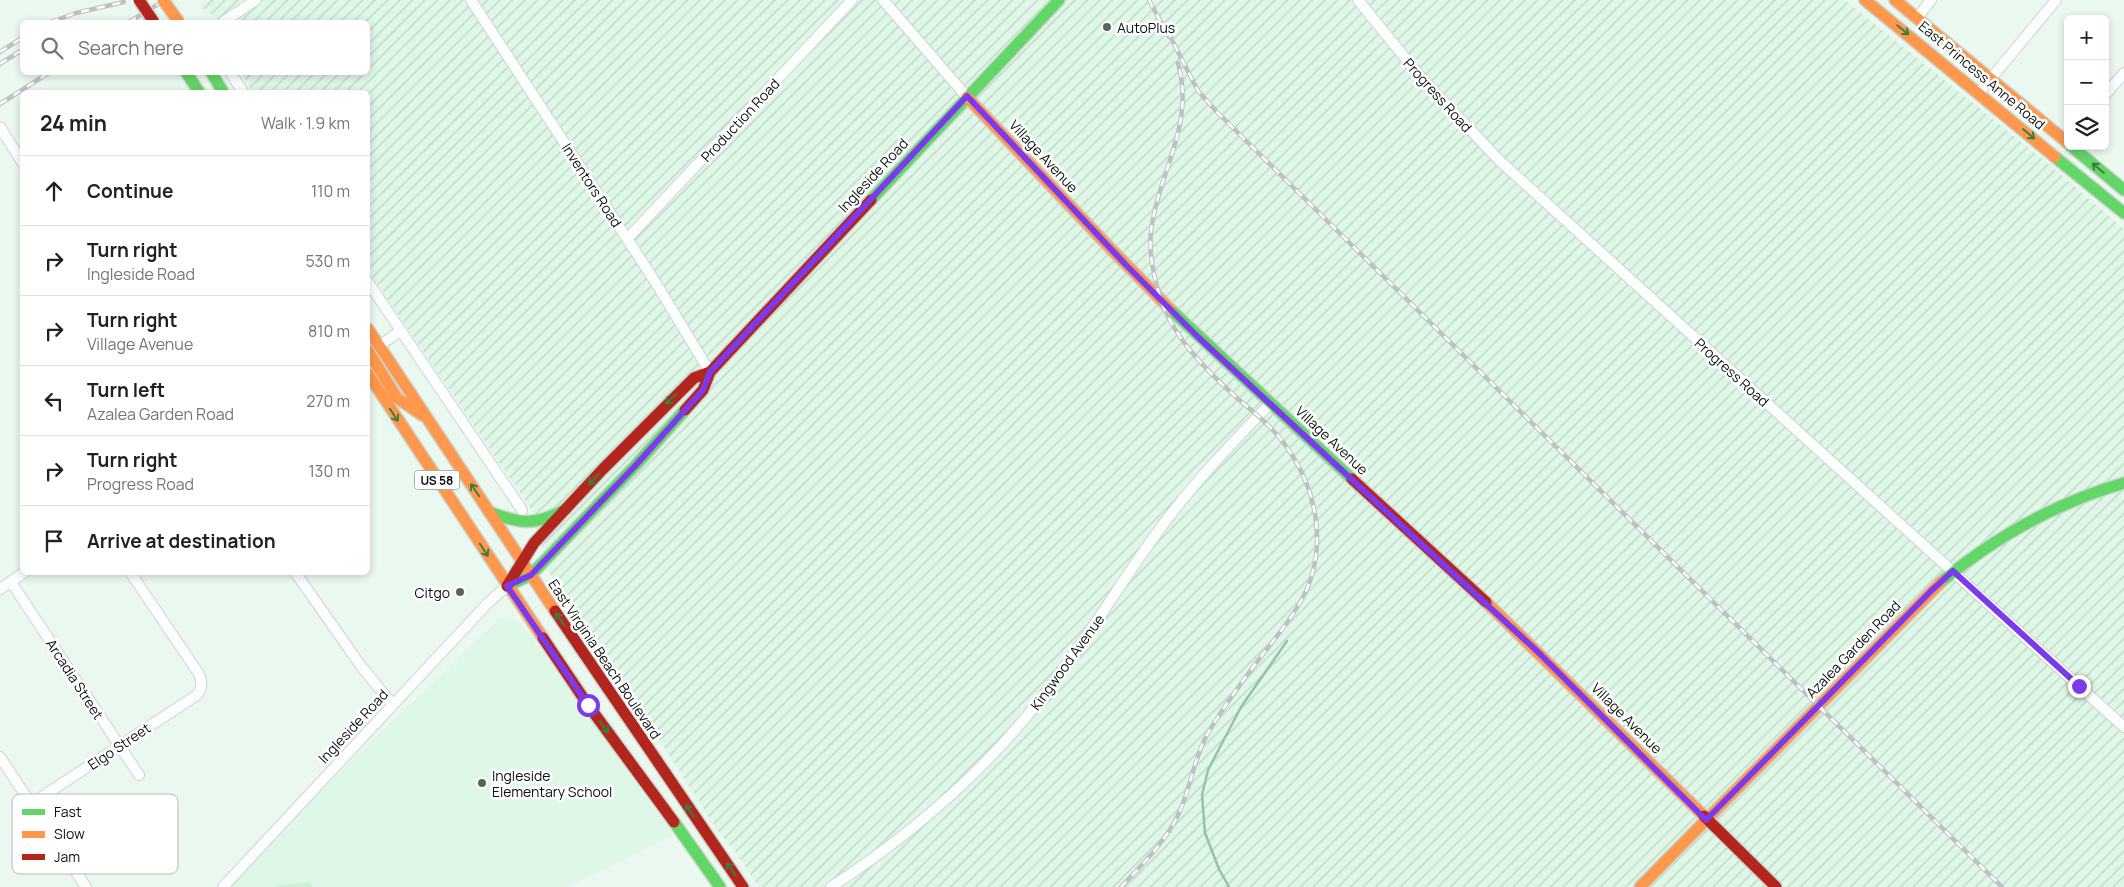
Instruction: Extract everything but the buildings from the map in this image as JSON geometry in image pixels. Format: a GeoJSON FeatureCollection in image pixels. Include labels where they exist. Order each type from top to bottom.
{"type":"FeatureCollection","features":[{"type":"Feature","properties":{"kind":"main road"},"geometry":{"type":"LineString","coordinates":[[139,0],[153,20]]}},
{"type":"Feature","properties":{"kind":"main road"},"geometry":{"type":"LineString","coordinates":[[163,0],[178,20]]}},
{"type":"Feature","properties":{"kind":"main road","name":"Ingleside Road"},"geometry":{"type":"LineString","coordinates":[[507,586],[531,575],[635,466],[703,390],[710,372],[1059,0]]}},
{"type":"Feature","properties":{"kind":"main road","name":"East Princess Anne Road"},"geometry":{"type":"LineString","coordinates":[[1865,0],[2124,213]]}},
{"type":"Feature","properties":{"kind":"main road","name":"East Princess Anne Road"},"geometry":{"type":"LineString","coordinates":[[1895,0],[2064,140]]}},
{"type":"Feature","properties":{"kind":"main road"},"geometry":{"type":"LineString","coordinates":[[188,75],[198,90]]}},
{"type":"Feature","properties":{"kind":"main road"},"geometry":{"type":"LineString","coordinates":[[212,75],[221,90]]}},
{"type":"Feature","properties":{"kind":"main road","name":"Village Avenue"},"geometry":{"type":"LineString","coordinates":[[967,96],[1126,265],[1198,337],[1538,652],[1706,820],[1776,887]]}},
{"type":"Feature","properties":{"kind":"main road","name":"East Princess Anne Road"},"geometry":{"type":"LineString","coordinates":[[2076,150],[2124,190]]}},
{"type":"Feature","properties":{"kind":"main road","name":"East Virginia Beach Boulevard"},"geometry":{"type":"LineString","coordinates":[[370,331],[531,575],[743,887]]}},
{"type":"Feature","properties":{"kind":"main road"},"geometry":{"type":"LineString","coordinates":[[370,354],[397,398],[426,417]]}},
{"type":"Feature","properties":{"kind":"main road","name":"Ingleside Road"},"geometry":{"type":"LineString","coordinates":[[507,586],[521,560],[534,543],[566,509],[668,402],[694,378],[710,372]]}},
{"type":"Feature","properties":{"kind":"main road","name":"US 58"},"geometry":{"type":"LineString","coordinates":[[370,377],[507,586],[588,705],[720,887]]}},
{"type":"Feature","properties":{"kind":"main road","name":"Azalea Garden Road"},"geometry":{"type":"LineString","coordinates":[[1640,887],[1932,590],[1953,571],[2008,532],[2047,511],[2104,489],[2124,484]]}},
{"type":"Feature","properties":{"kind":"main road"},"geometry":{"type":"LineString","coordinates":[[489,512],[514,522],[535,523],[547,520],[566,509]]}},
{"type":"Feature","properties":{"kind":"street"},"geometry":{"type":"LineString","coordinates":[[225,20],[256,0]]}},
{"type":"Feature","properties":{"kind":"street","name":"Inventors Road"},"geometry":{"type":"LineString","coordinates":[[472,0],[627,239],[710,372]]}},
{"type":"Feature","properties":{"kind":"street","name":"Production Road"},"geometry":{"type":"LineString","coordinates":[[627,239],[852,0]]}},
{"type":"Feature","properties":{"kind":"street","name":"Village Avenue"},"geometry":{"type":"LineString","coordinates":[[883,0],[967,96]]}},
{"type":"Feature","properties":{"kind":"street","name":"Progress Road"},"geometry":{"type":"LineString","coordinates":[[1358,0],[1424,81],[1500,161],[2124,727]]}},
{"type":"Feature","properties":{"kind":"street"},"geometry":{"type":"LineString","coordinates":[[1916,18],[1932,0]]}},
{"type":"Feature","properties":{"kind":"street"},"geometry":{"type":"LineString","coordinates":[[1979,93],[2056,0]]}},
{"type":"Feature","properties":{"kind":"street"},"geometry":{"type":"LineString","coordinates":[[2109,90],[2124,73]]}},
{"type":"Feature","properties":{"kind":"street"},"geometry":{"type":"LineString","coordinates":[[232,75],[242,90]]}},
{"type":"Feature","properties":{"kind":"street"},"geometry":{"type":"LineString","coordinates":[[0,127],[20,159]]}},
{"type":"Feature","properties":{"kind":"street"},"geometry":{"type":"LineString","coordinates":[[370,285],[522,510]]}},
{"type":"Feature","properties":{"kind":"street"},"geometry":{"type":"LineString","coordinates":[[379,346],[400,331]]}},
{"type":"Feature","properties":{"kind":"street","name":"Kingwood Avenue"},"geometry":{"type":"LineString","coordinates":[[831,887],[897,840],[950,796],[1027,716],[1094,626],[1175,509],[1200,478],[1270,404]]}},
{"type":"Feature","properties":{"kind":"street"},"geometry":{"type":"LineString","coordinates":[[0,589],[21,575]]}},
{"type":"Feature","properties":{"kind":"street","name":"Elgo Street"},"geometry":{"type":"LineString","coordinates":[[46,794],[197,695],[202,685],[199,674],[132,575]]}},
{"type":"Feature","properties":{"kind":"street"},"geometry":{"type":"LineString","coordinates":[[297,575],[361,666],[393,705]]}},
{"type":"Feature","properties":{"kind":"street","name":"Arcadia Street"},"geometry":{"type":"LineString","coordinates":[[11,582],[139,775]]}},
{"type":"Feature","properties":{"kind":"street","name":"Ingleside Road"},"geometry":{"type":"LineString","coordinates":[[223,887],[487,604],[507,586]]}},
{"type":"Feature","properties":{"kind":"street"},"geometry":{"type":"LineString","coordinates":[[0,757],[24,794]]}},
{"type":"Feature","properties":{"kind":"street"},"geometry":{"type":"LineString","coordinates":[[77,874],[86,887]]}},
{"type":"Feature","properties":{"kind":"shaded area"},"geometry":{"type":"Polygon","coordinates":[[[209,0],[1845,0],[2045,161],[2124,229],[2124,887],[759,887],[735,851],[718,831],[607,658],[548,571],[533,512],[370,273],[370,90],[252,90],[242,75],[370,75],[370,20],[219,20],[200,6],[209,0]]]}},
{"type":"Feature","properties":{"kind":"shaded area","name":"Ingleside Elementary School"},"geometry":{"type":"Polygon","coordinates":[[[507,617],[521,623],[673,835],[567,887],[231,887],[268,842],[499,619],[507,617]]]}},
{"type":"Feature","properties":{"kind":"shaded area"},"geometry":{"type":"Polygon","coordinates":[[[309,882],[314,887],[276,887],[278,885],[309,882]]]}},
{"type":"Feature","properties":{"kind":"waterway"},"geometry":{"type":"LineString","coordinates":[[1229,887],[1219,869],[1205,833],[1202,795],[1208,770],[1241,707],[1287,641]]}},
{"type":"Feature","properties":{"kind":"railway"},"geometry":{"type":"LineString","coordinates":[[132,20],[165,0]]}},
{"type":"Feature","properties":{"kind":"railway"},"geometry":{"type":"LineString","coordinates":[[1149,0],[1169,37]]}},
{"type":"Feature","properties":{"kind":"railway"},"geometry":{"type":"LineString","coordinates":[[57,20],[76,13],[124,2]]}},
{"type":"Feature","properties":{"kind":"railway"},"geometry":{"type":"LineString","coordinates":[[1167,30],[1198,91],[1217,112],[2002,887]]}},
{"type":"Feature","properties":{"kind":"railway"},"geometry":{"type":"LineString","coordinates":[[0,52],[20,39]]}},
{"type":"Feature","properties":{"kind":"railway"},"geometry":{"type":"LineString","coordinates":[[0,64],[20,51]]}},
{"type":"Feature","properties":{"kind":"railway"},"geometry":{"type":"LineString","coordinates":[[1121,887],[1168,833],[1179,813],[1199,752],[1208,733],[1231,697],[1285,626],[1301,601],[1315,563],[1317,543],[1313,504],[1299,466],[1271,428],[1226,388],[1190,350],[1170,321],[1158,290],[1151,257],[1150,241],[1156,203],[1180,126],[1182,85],[1178,63]]}},
{"type":"Feature","properties":{"kind":"railway"},"geometry":{"type":"LineString","coordinates":[[22,90],[45,75]]}},
{"type":"Feature","properties":{"kind":"railway"},"geometry":{"type":"LineString","coordinates":[[0,104],[20,91]]}},
{"type":"Feature","properties":{"kind":"traffic: fast"},"geometry":{"type":"LineString","coordinates":[[871,200],[1059,0]]}},
{"type":"Feature","properties":{"kind":"traffic: fast"},"geometry":{"type":"LineString","coordinates":[[188,75],[198,90]]}},
{"type":"Feature","properties":{"kind":"traffic: fast"},"geometry":{"type":"LineString","coordinates":[[213,75],[222,90]]}},
{"type":"Feature","properties":{"kind":"traffic: fast"},"geometry":{"type":"LineString","coordinates":[[2076,150],[2124,190]]}},
{"type":"Feature","properties":{"kind":"traffic: fast"},"geometry":{"type":"LineString","coordinates":[[2055,157],[2124,213]]}},
{"type":"Feature","properties":{"kind":"traffic: fast"},"geometry":{"type":"LineString","coordinates":[[1170,309],[1352,479]]}},
{"type":"Feature","properties":{"kind":"traffic: fast"},"geometry":{"type":"LineString","coordinates":[[507,586],[531,575],[635,466],[685,410]]}},
{"type":"Feature","properties":{"kind":"traffic: fast"},"geometry":{"type":"LineString","coordinates":[[1941,582],[1983,550],[2028,523],[2074,500],[2124,483]]}},
{"type":"Feature","properties":{"kind":"traffic: fast"},"geometry":{"type":"LineString","coordinates":[[489,512],[519,521],[536,521],[566,509]]}},
{"type":"Feature","properties":{"kind":"traffic: fast"},"geometry":{"type":"LineString","coordinates":[[674,822],[720,887]]}},
{"type":"Feature","properties":{"kind":"traffic: slow"},"geometry":{"type":"LineString","coordinates":[[163,0],[178,20]]}},
{"type":"Feature","properties":{"kind":"traffic: slow"},"geometry":{"type":"LineString","coordinates":[[1865,0],[2055,157]]}},
{"type":"Feature","properties":{"kind":"traffic: slow"},"geometry":{"type":"LineString","coordinates":[[1895,0],[2064,140]]}},
{"type":"Feature","properties":{"kind":"traffic: slow"},"geometry":{"type":"LineString","coordinates":[[967,97],[1170,309]]}},
{"type":"Feature","properties":{"kind":"traffic: slow"},"geometry":{"type":"LineString","coordinates":[[370,332],[555,611]]}},
{"type":"Feature","properties":{"kind":"traffic: slow"},"geometry":{"type":"LineString","coordinates":[[370,354],[397,398],[422,415]]}},
{"type":"Feature","properties":{"kind":"traffic: slow"},"geometry":{"type":"LineString","coordinates":[[370,377],[543,638]]}},
{"type":"Feature","properties":{"kind":"traffic: slow"},"geometry":{"type":"LineString","coordinates":[[1640,887],[1941,582]]}},
{"type":"Feature","properties":{"kind":"traffic: slow"},"geometry":{"type":"LineString","coordinates":[[1486,602],[1704,816]]}},
{"type":"Feature","properties":{"kind":"traffic: jam"},"geometry":{"type":"LineString","coordinates":[[139,0],[153,20]]}},
{"type":"Feature","properties":{"kind":"traffic: jam"},"geometry":{"type":"LineString","coordinates":[[685,410],[703,390],[710,372],[871,200]]}},
{"type":"Feature","properties":{"kind":"traffic: jam"},"geometry":{"type":"LineString","coordinates":[[507,586],[534,543],[602,470],[694,378],[710,372]]}},
{"type":"Feature","properties":{"kind":"traffic: jam"},"geometry":{"type":"LineString","coordinates":[[1352,479],[1486,602]]}},
{"type":"Feature","properties":{"kind":"traffic: jam"},"geometry":{"type":"LineString","coordinates":[[555,611],[743,887]]}},
{"type":"Feature","properties":{"kind":"traffic: jam"},"geometry":{"type":"LineString","coordinates":[[543,638],[588,705],[674,822]]}},
{"type":"Feature","properties":{"kind":"traffic: jam"},"geometry":{"type":"LineString","coordinates":[[1704,816],[1776,887]]}},
{"type":"Feature","properties":{"kind":"place","name":"AutoPlus"},"geometry":{"type":"Point","coordinates":[1107,27]}},
{"type":"Feature","properties":{"kind":"place","name":"Citgo"},"geometry":{"type":"Point","coordinates":[460,592]}},
{"type":"Feature","properties":{"kind":"place","name":"Ingleside Elementary School"},"geometry":{"type":"Point","coordinates":[482,783]}},
{"type":"Feature","properties":{"kind":"route"},"geometry":{"type":"LineString","coordinates":[[588,705],[507,586],[531,575],[635,466],[703,390],[710,372],[967,96],[1126,265],[1198,337],[1538,652],[1706,820],[1932,590],[1953,571],[2079,686]]}}]}
